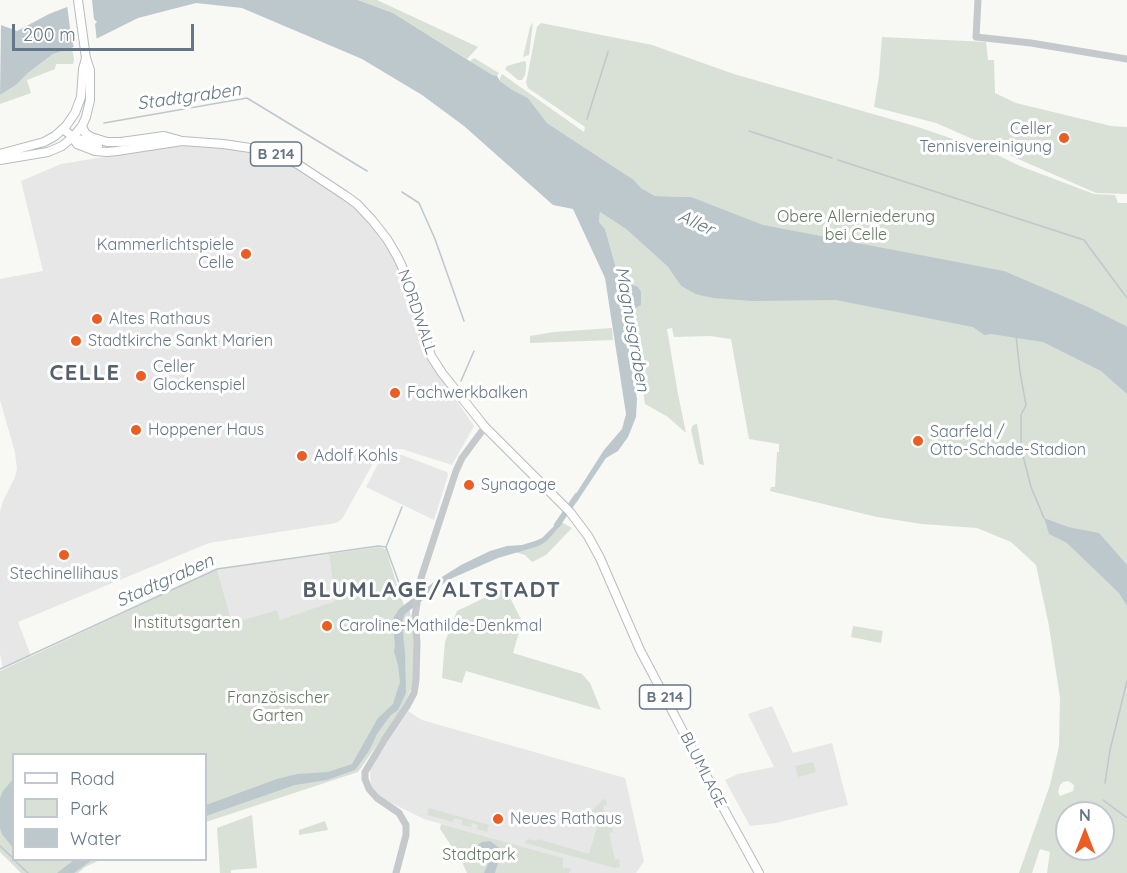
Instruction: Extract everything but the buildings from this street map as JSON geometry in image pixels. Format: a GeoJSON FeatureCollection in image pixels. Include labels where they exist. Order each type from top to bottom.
{"type":"FeatureCollection","features":[{"type":"Feature","properties":{"kind":"main road"},"geometry":{"type":"LineString","coordinates":[[0,160],[48,152],[62,146],[82,126],[90,100],[90,70],[78,0]]}},
{"type":"Feature","properties":{"kind":"main road"},"geometry":{"type":"LineString","coordinates":[[0,154],[35,146],[55,136],[63,129],[72,118],[81,97],[86,55]]}},
{"type":"Feature","properties":{"kind":"main road","name":"NORDWALL"},"geometry":{"type":"LineString","coordinates":[[82,126],[85,133],[91,137],[107,142],[164,136],[182,141]]}},
{"type":"Feature","properties":{"kind":"main road","name":"B 214"},"geometry":{"type":"LineString","coordinates":[[63,129],[73,137]]}},
{"type":"Feature","properties":{"kind":"main road","name":"NORDWALL"},"geometry":{"type":"LineString","coordinates":[[73,137],[100,146],[126,148],[182,141],[264,150],[299,165],[357,204],[379,228],[397,256],[431,356],[485,427]]}},
{"type":"Feature","properties":{"kind":"main road","name":"BLUMLAGE"},"geometry":{"type":"LineString","coordinates":[[485,427],[568,510],[588,536],[640,650],[759,873]]}},
{"type":"Feature","properties":{"kind":"street"},"geometry":{"type":"LineString","coordinates":[[978,0],[976,36],[1127,59]]}},
{"type":"Feature","properties":{"kind":"street"},"geometry":{"type":"LineString","coordinates":[[396,873],[406,835],[406,825],[399,813],[377,798],[369,789],[365,772],[414,693],[417,644],[414,624],[421,578],[456,471],[470,446],[485,427]]}},
{"type":"Feature","properties":{"kind":"shaded area"},"geometry":{"type":"Polygon","coordinates":[[[192,144],[257,152],[282,161],[311,175],[355,208],[382,237],[406,278],[439,375],[474,426],[452,465],[402,449],[381,449],[342,519],[336,523],[209,543],[18,622],[31,656],[3,669],[0,654],[0,512],[17,469],[15,452],[0,400],[0,279],[43,271],[21,181],[61,164],[192,144]]]}},
{"type":"Feature","properties":{"kind":"shaded area"},"geometry":{"type":"Polygon","coordinates":[[[383,454],[402,455],[447,472],[434,520],[366,487],[383,454]]]}},
{"type":"Feature","properties":{"kind":"shaded area"},"geometry":{"type":"Polygon","coordinates":[[[329,554],[335,601],[280,621],[277,610],[232,623],[217,569],[329,554]]]}},
{"type":"Feature","properties":{"kind":"shaded area"},"geometry":{"type":"Polygon","coordinates":[[[772,706],[793,753],[832,743],[848,805],[776,823],[750,826],[725,780],[738,774],[774,767],[748,714],[772,706]]]}},
{"type":"Feature","properties":{"kind":"shaded area"},"geometry":{"type":"Polygon","coordinates":[[[408,711],[422,720],[625,778],[644,861],[636,873],[569,873],[572,868],[563,868],[562,858],[424,819],[379,797],[371,787],[370,769],[408,711]]]}},
{"type":"Feature","properties":{"kind":"green space"},"geometry":{"type":"Polygon","coordinates":[[[358,0],[377,0],[478,47],[467,59],[393,13],[358,0]]]}},
{"type":"Feature","properties":{"kind":"green space"},"geometry":{"type":"Polygon","coordinates":[[[533,22],[529,55],[523,57],[530,27],[533,22]]]}},
{"type":"Feature","properties":{"kind":"green space","name":"Obere Allerniederung bei Celle"},"geometry":{"type":"Polygon","coordinates":[[[541,23],[652,45],[734,74],[918,127],[991,152],[1020,166],[1094,194],[1115,195],[1118,203],[1127,203],[1127,873],[1047,873],[1050,852],[1040,849],[1032,873],[1019,873],[1050,785],[1059,746],[1060,698],[1049,626],[1036,565],[1011,542],[977,528],[922,524],[877,517],[770,491],[771,487],[775,487],[779,444],[749,439],[731,339],[710,336],[674,337],[672,328],[667,329],[686,433],[668,417],[645,404],[636,342],[627,337],[623,314],[637,286],[619,278],[605,229],[599,222],[600,212],[626,229],[668,267],[681,286],[695,294],[721,298],[691,197],[655,196],[641,188],[634,180],[547,123],[528,98],[511,89],[500,81],[500,78],[502,74],[584,132],[585,127],[528,88],[526,83],[537,27],[541,23]],[[1068,781],[1063,782],[1058,792],[1060,796],[1073,791],[1074,785],[1068,781]]]}},
{"type":"Feature","properties":{"kind":"green space"},"geometry":{"type":"Polygon","coordinates":[[[882,37],[986,42],[988,60],[994,60],[995,93],[1016,103],[1111,126],[1127,127],[1127,194],[1096,193],[936,123],[874,107],[882,37]]]}},
{"type":"Feature","properties":{"kind":"green space"},"geometry":{"type":"Polygon","coordinates":[[[72,47],[73,64],[56,64],[55,69],[27,80],[31,93],[0,104],[0,95],[16,85],[53,54],[72,47]]]}},
{"type":"Feature","properties":{"kind":"green space"},"geometry":{"type":"Polygon","coordinates":[[[474,58],[499,73],[497,76],[492,76],[470,61],[474,58]]]}},
{"type":"Feature","properties":{"kind":"green space"},"geometry":{"type":"Polygon","coordinates":[[[524,61],[526,68],[522,80],[518,80],[505,69],[507,66],[524,61]]]}},
{"type":"Feature","properties":{"kind":"green space"},"geometry":{"type":"Polygon","coordinates":[[[612,328],[613,340],[530,343],[530,336],[612,328]]]}},
{"type":"Feature","properties":{"kind":"green space"},"geometry":{"type":"Polygon","coordinates":[[[697,424],[704,465],[699,464],[691,430],[693,425],[697,424]]]}},
{"type":"Feature","properties":{"kind":"green space"},"geometry":{"type":"Polygon","coordinates":[[[563,523],[572,528],[546,555],[532,562],[525,555],[515,552],[539,546],[547,541],[563,523]]]}},
{"type":"Feature","properties":{"kind":"green space","name":"Französischer Garten"},"geometry":{"type":"Polygon","coordinates":[[[378,547],[386,549],[404,605],[410,611],[415,679],[403,708],[358,772],[207,822],[207,753],[12,753],[12,861],[98,861],[78,873],[21,873],[0,852],[0,671],[217,569],[232,623],[277,610],[280,620],[335,601],[329,554],[378,547]]]}},
{"type":"Feature","properties":{"kind":"green space"},"geometry":{"type":"Polygon","coordinates":[[[505,588],[522,621],[513,653],[582,674],[590,683],[601,710],[466,671],[462,683],[442,678],[445,642],[457,611],[505,588]]]}},
{"type":"Feature","properties":{"kind":"green space"},"geometry":{"type":"Polygon","coordinates":[[[853,626],[883,631],[881,643],[851,637],[853,626]]]}},
{"type":"Feature","properties":{"kind":"green space"},"geometry":{"type":"Polygon","coordinates":[[[813,762],[816,772],[798,777],[795,766],[813,762]]]}},
{"type":"Feature","properties":{"kind":"green space"},"geometry":{"type":"Polygon","coordinates":[[[604,799],[607,805],[603,806],[605,815],[609,814],[610,819],[606,820],[608,828],[612,828],[613,832],[609,833],[615,860],[619,859],[620,867],[615,868],[525,843],[528,839],[536,841],[538,839],[589,854],[597,827],[592,826],[593,822],[584,818],[604,799]]]}},
{"type":"Feature","properties":{"kind":"green space"},"geometry":{"type":"Polygon","coordinates":[[[429,808],[489,825],[487,832],[477,829],[478,825],[472,823],[471,827],[462,825],[462,820],[454,818],[453,822],[427,815],[429,808]]]}},
{"type":"Feature","properties":{"kind":"green space"},"geometry":{"type":"Polygon","coordinates":[[[252,815],[257,868],[220,873],[217,828],[252,815]]]}},
{"type":"Feature","properties":{"kind":"green space"},"geometry":{"type":"Polygon","coordinates":[[[325,821],[328,830],[299,835],[299,830],[325,821]]]}},
{"type":"Feature","properties":{"kind":"green space","name":"Stadtpark"},"geometry":{"type":"Polygon","coordinates":[[[441,824],[563,858],[563,868],[572,868],[569,873],[467,873],[440,829],[441,824]]]}},
{"type":"Feature","properties":{"kind":"water","name":"Aller"},"geometry":{"type":"Polygon","coordinates":[[[85,0],[358,0],[393,13],[497,76],[511,89],[528,98],[547,123],[655,196],[691,197],[763,225],[1004,271],[1126,326],[1127,394],[1101,371],[1043,342],[991,334],[984,335],[973,327],[836,300],[752,301],[695,294],[681,286],[668,267],[626,229],[600,212],[599,222],[605,229],[619,278],[637,286],[641,292],[641,305],[623,314],[637,399],[636,417],[628,437],[618,451],[606,458],[576,503],[572,500],[604,450],[622,429],[626,414],[605,278],[573,209],[553,205],[464,126],[422,95],[362,59],[242,8],[196,3],[138,18],[92,41],[53,54],[16,85],[0,95],[1,25],[17,31],[49,14],[85,0]]]}},
{"type":"Feature","properties":{"kind":"water"},"geometry":{"type":"Polygon","coordinates":[[[1044,518],[1068,527],[1099,533],[1127,565],[1127,606],[1119,593],[1067,543],[1049,534],[1044,518]]]}},
{"type":"Feature","properties":{"kind":"water"},"geometry":{"type":"Polygon","coordinates":[[[560,520],[563,523],[547,541],[539,546],[498,558],[448,580],[405,614],[402,622],[406,693],[398,710],[384,724],[355,770],[327,780],[295,785],[207,816],[207,805],[277,779],[297,774],[328,772],[352,764],[378,718],[393,704],[400,682],[394,651],[393,624],[399,609],[461,565],[490,551],[522,545],[542,538],[560,520]]]}},
{"type":"Feature","properties":{"kind":"water"},"geometry":{"type":"Polygon","coordinates":[[[12,780],[12,847],[0,828],[0,798],[12,780]]]}},
{"type":"Feature","properties":{"kind":"water"},"geometry":{"type":"Polygon","coordinates":[[[490,841],[502,850],[495,873],[484,873],[488,864],[477,848],[482,842],[490,841]]]}},
{"type":"Feature","properties":{"kind":"water"},"geometry":{"type":"Polygon","coordinates":[[[73,861],[91,861],[74,873],[57,873],[73,861]]]}},
{"type":"Feature","properties":{"kind":"pier"},"geometry":{"type":"Polygon","coordinates":[[[79,0],[92,0],[94,19],[97,22],[95,24],[97,42],[74,50],[69,31],[67,5],[79,0]]]}},
{"type":"Feature","properties":{"kind":"waterway"},"geometry":{"type":"LineString","coordinates":[[587,119],[608,52]]}},
{"type":"Feature","properties":{"kind":"waterway","name":"Stadtgraben"},"geometry":{"type":"LineString","coordinates":[[104,123],[247,98],[367,171]]}},
{"type":"Feature","properties":{"kind":"waterway"},"geometry":{"type":"LineString","coordinates":[[749,131],[832,158]]}},
{"type":"Feature","properties":{"kind":"waterway"},"geometry":{"type":"LineString","coordinates":[[838,160],[1084,240],[1127,298]]}},
{"type":"Feature","properties":{"kind":"waterway","name":"Stadtgraben"},"geometry":{"type":"LineString","coordinates":[[402,192],[419,203],[435,239],[464,321]]}},
{"type":"Feature","properties":{"kind":"waterway"},"geometry":{"type":"LineString","coordinates":[[1016,336],[1026,405],[1021,415],[1021,448],[1031,487],[1044,518]]}},
{"type":"Feature","properties":{"kind":"waterway","name":"Stadtgraben"},"geometry":{"type":"LineString","coordinates":[[461,381],[474,351]]}},
{"type":"Feature","properties":{"kind":"waterway","name":"Magnusgraben"},"geometry":{"type":"LineString","coordinates":[[557,525],[577,496]]}},
{"type":"Feature","properties":{"kind":"waterway","name":"Stadtgraben"},"geometry":{"type":"LineString","coordinates":[[0,669],[217,569],[378,546],[386,547],[402,507]]}},
{"type":"Feature","properties":{"kind":"waterway","name":"Stadtgraben"},"geometry":{"type":"LineString","coordinates":[[386,547],[399,583]]}},
{"type":"Feature","properties":{"kind":"waterway"},"geometry":{"type":"LineString","coordinates":[[1105,783],[1110,750],[1127,681]]}},
{"type":"Feature","properties":{"kind":"waterway"},"geometry":{"type":"LineString","coordinates":[[1103,800],[1127,818]]}},
{"type":"Feature","properties":{"kind":"waterway"},"geometry":{"type":"LineString","coordinates":[[0,846],[12,857]]}},
{"type":"Feature","properties":{"kind":"waterway"},"geometry":{"type":"LineString","coordinates":[[15,861],[28,873]]}},
{"type":"Feature","properties":{"kind":"place","name":"Celler Tennisvereinigung"},"geometry":{"type":"Point","coordinates":[1064,138]}},
{"type":"Feature","properties":{"kind":"place","name":"Kammerlichtspiele Celle"},"geometry":{"type":"Point","coordinates":[246,254]}},
{"type":"Feature","properties":{"kind":"place","name":"Altes Rathaus"},"geometry":{"type":"Point","coordinates":[97,319]}},
{"type":"Feature","properties":{"kind":"place","name":"Stadtkirche Sankt Marien"},"geometry":{"type":"Point","coordinates":[76,341]}},
{"type":"Feature","properties":{"kind":"place","name":"Celler Glockenspiel"},"geometry":{"type":"Point","coordinates":[141,376]}},
{"type":"Feature","properties":{"kind":"place","name":"Fachwerkbalken"},"geometry":{"type":"Point","coordinates":[395,393]}},
{"type":"Feature","properties":{"kind":"place","name":"Hoppener Haus"},"geometry":{"type":"Point","coordinates":[136,430]}},
{"type":"Feature","properties":{"kind":"place","name":"Saarfeld / Otto-Schade-Stadion"},"geometry":{"type":"Point","coordinates":[918,441]}},
{"type":"Feature","properties":{"kind":"place","name":"Adolf Kohls"},"geometry":{"type":"Point","coordinates":[302,456]}},
{"type":"Feature","properties":{"kind":"place","name":"Synagoge"},"geometry":{"type":"Point","coordinates":[469,485]}},
{"type":"Feature","properties":{"kind":"place","name":"Stechinellihaus"},"geometry":{"type":"Point","coordinates":[64,555]}},
{"type":"Feature","properties":{"kind":"place","name":"Caroline-Mathilde-Denkmal"},"geometry":{"type":"Point","coordinates":[327,626]}},
{"type":"Feature","properties":{"kind":"place","name":"Neues Rathaus"},"geometry":{"type":"Point","coordinates":[498,819]}},
{"type":"Feature","properties":{"kind":"district","name":"CELLE"},"geometry":{"type":"Point","coordinates":[85,373]}},
{"type":"Feature","properties":{"kind":"district","name":"BLUMLAGE/ALTSTADT"},"geometry":{"type":"Point","coordinates":[432,590]}},
{"type":"Feature","properties":{"kind":"park label","name":"Institutsgarten"},"geometry":{"type":"Point","coordinates":[187,623]}}]}
